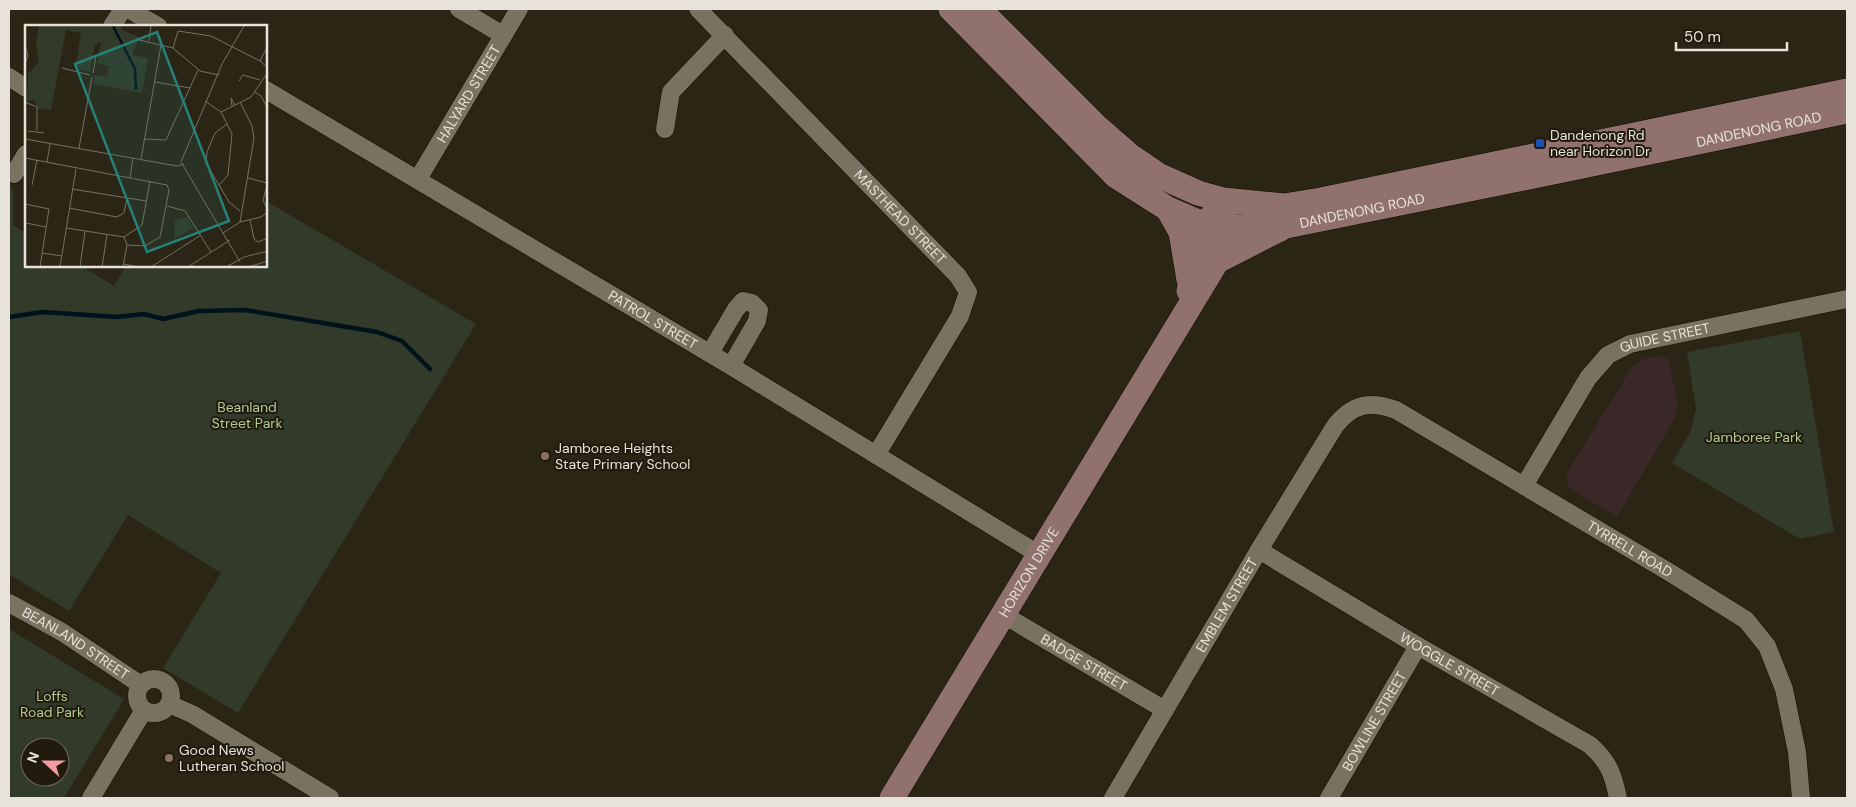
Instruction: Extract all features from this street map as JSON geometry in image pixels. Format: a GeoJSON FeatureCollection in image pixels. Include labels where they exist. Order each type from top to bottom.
{"type":"FeatureCollection","features":[{"type":"Feature","properties":{"kind":"main road","name":"DANDENONG ROAD"},"geometry":{"type":"LineString","coordinates":[[952,9],[1116,176],[1168,209],[1196,221],[1217,225],[1286,226],[1558,172],[1847,111]]}},
{"type":"Feature","properties":{"kind":"main road","name":"DANDENONG ROAD"},"geometry":{"type":"LineString","coordinates":[[979,9],[1076,107],[1129,155],[1160,176],[1204,195],[1223,200],[1284,206],[1321,200],[1847,91]]}},
{"type":"Feature","properties":{"kind":"main road","name":"HORIZON DRIVE"},"geometry":{"type":"LineString","coordinates":[[1165,345],[1217,225],[1223,200]]}},
{"type":"Feature","properties":{"kind":"main road"},"geometry":{"type":"LineString","coordinates":[[1168,209],[1181,232],[1190,287]]}},
{"type":"Feature","properties":{"kind":"main road","name":"HORIZON DRIVE"},"geometry":{"type":"LineString","coordinates":[[892,798],[1217,261],[1217,225]]}},
{"type":"Feature","properties":{"kind":"main road"},"geometry":{"type":"LineString","coordinates":[[1217,261],[1286,226]]}},
{"type":"Feature","properties":{"kind":"street"},"geometry":{"type":"LineString","coordinates":[[113,25],[123,9]]}},
{"type":"Feature","properties":{"kind":"street"},"geometry":{"type":"LineString","coordinates":[[128,9],[156,25]]}},
{"type":"Feature","properties":{"kind":"street"},"geometry":{"type":"LineString","coordinates":[[459,9],[503,35]]}},
{"type":"Feature","properties":{"kind":"street","name":"HALYARD STREET"},"geometry":{"type":"LineString","coordinates":[[418,179],[519,9]]}},
{"type":"Feature","properties":{"kind":"street","name":"MASTHEAD STREET"},"geometry":{"type":"LineString","coordinates":[[698,9],[958,276],[968,292],[960,316],[876,455]]}},
{"type":"Feature","properties":{"kind":"street"},"geometry":{"type":"LineString","coordinates":[[665,129],[672,92],[725,35]]}},
{"type":"Feature","properties":{"kind":"street"},"geometry":{"type":"LineString","coordinates":[[9,78],[25,87]]}},
{"type":"Feature","properties":{"kind":"street","name":"PATROL STREET"},"geometry":{"type":"LineString","coordinates":[[268,91],[710,353],[1038,554]]}},
{"type":"Feature","properties":{"kind":"street"},"geometry":{"type":"LineString","coordinates":[[14,174],[25,156]]}},
{"type":"Feature","properties":{"kind":"street","name":"GUIDE STREET"},"geometry":{"type":"LineString","coordinates":[[1524,486],[1588,378],[1608,355],[1630,344],[1847,299]]}},
{"type":"Feature","properties":{"kind":"street"},"geometry":{"type":"LineString","coordinates":[[710,353],[736,309],[743,301],[752,303],[759,310],[758,321],[731,366]]}},
{"type":"Feature","properties":{"kind":"street","name":"TYRRELL ROAD"},"geometry":{"type":"LineString","coordinates":[[1344,414],[1360,406],[1380,405],[1396,410],[1746,620],[1768,646],[1784,689],[1797,752],[1801,798]]}},
{"type":"Feature","properties":{"kind":"street","name":"EMBLEM STREET"},"geometry":{"type":"LineString","coordinates":[[1113,798],[1259,550],[1344,414]]}},
{"type":"Feature","properties":{"kind":"street","name":"WOGGLE STREET"},"geometry":{"type":"LineString","coordinates":[[1259,550],[1418,646],[1590,745],[1604,758],[1615,783],[1618,798]]}},
{"type":"Feature","properties":{"kind":"street","name":"BEANLAND STREET"},"geometry":{"type":"LineString","coordinates":[[9,603],[62,632],[141,685]]}},
{"type":"Feature","properties":{"kind":"street","name":"BADGE STREET"},"geometry":{"type":"LineString","coordinates":[[1002,614],[1165,710]]}},
{"type":"Feature","properties":{"kind":"street","name":"BOWLINE STREET"},"geometry":{"type":"LineString","coordinates":[[1329,798],[1418,646]]}},
{"type":"Feature","properties":{"kind":"street"},"geometry":{"type":"LineString","coordinates":[[153,679],[164,683],[170,692],[169,704],[166,709],[155,713],[140,707],[137,698],[138,689],[141,685],[153,679]]}},
{"type":"Feature","properties":{"kind":"street"},"geometry":{"type":"LineString","coordinates":[[169,704],[192,714],[330,798]]}},
{"type":"Feature","properties":{"kind":"street"},"geometry":{"type":"LineString","coordinates":[[91,798],[144,710]]}},
{"type":"Feature","properties":{"kind":"shaded area"},"geometry":{"type":"Polygon","coordinates":[[[1659,356],[1668,359],[1678,404],[1675,418],[1617,517],[1571,489],[1567,483],[1567,473],[1632,367],[1644,359],[1659,356]]]}},
{"type":"Feature","properties":{"kind":"green space","name":"Beanland Street Park"},"geometry":{"type":"Polygon","coordinates":[[[9,186],[13,189],[13,225],[25,232],[25,268],[84,268],[114,286],[125,268],[268,268],[268,202],[476,324],[238,713],[163,668],[221,573],[128,515],[69,611],[9,574],[9,186]]]}},
{"type":"Feature","properties":{"kind":"green space","name":"Jamboree Park"},"geometry":{"type":"Polygon","coordinates":[[[1800,331],[1834,532],[1800,539],[1672,463],[1690,433],[1696,409],[1687,352],[1800,331]]]}},
{"type":"Feature","properties":{"kind":"green space","name":"Loffs Road Park"},"geometry":{"type":"Polygon","coordinates":[[[9,629],[124,699],[64,798],[9,798],[9,629]]]}},
{"type":"Feature","properties":{"kind":"waterway"},"geometry":{"type":"LineString","coordinates":[[9,317],[43,312],[117,317],[144,314],[163,319],[199,311],[245,310],[377,332],[402,341],[430,369]]}},
{"type":"Feature","properties":{"kind":"place","name":"Dandenong Rd near Horizon Dr"},"geometry":{"type":"Point","coordinates":[1540,143]}},
{"type":"Feature","properties":{"kind":"place","name":"Jamboree Heights State Primary School"},"geometry":{"type":"Point","coordinates":[545,456]}},
{"type":"Feature","properties":{"kind":"place","name":"Good News Lutheran School"},"geometry":{"type":"Point","coordinates":[169,758]}}]}
